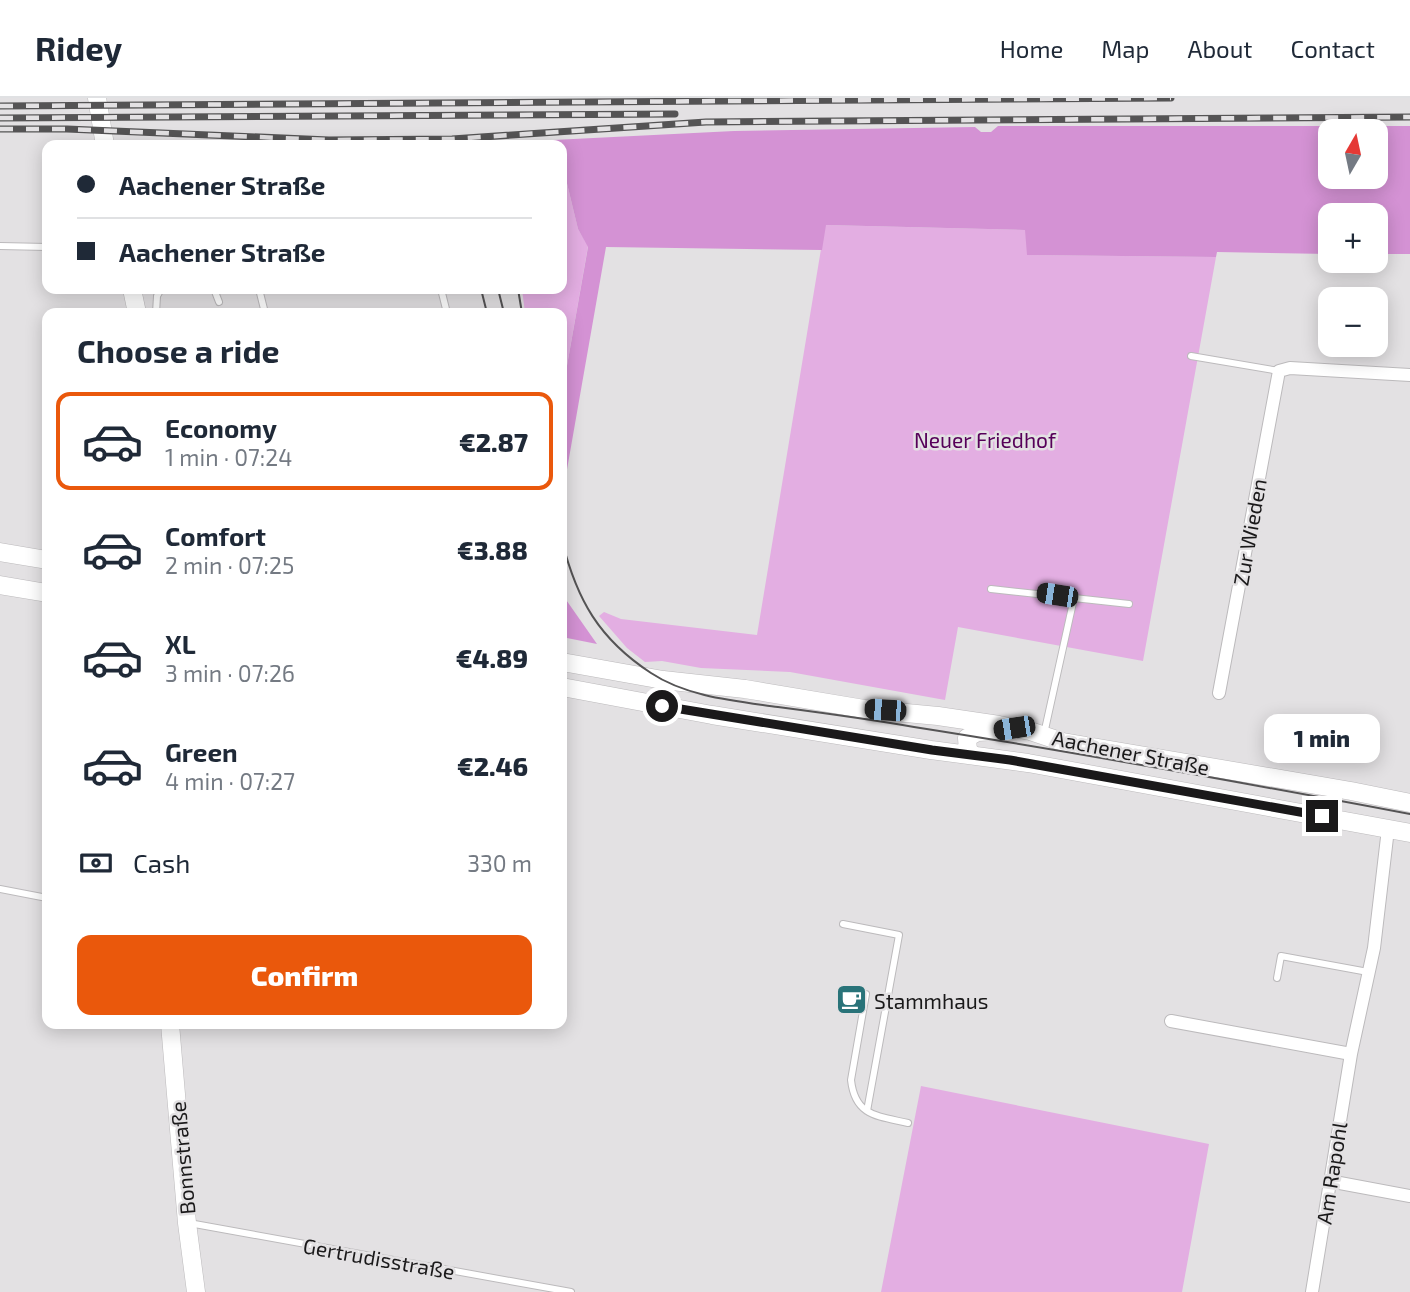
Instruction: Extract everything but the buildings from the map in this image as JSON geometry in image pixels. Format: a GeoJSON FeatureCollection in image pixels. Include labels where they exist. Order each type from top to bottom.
{"type":"FeatureCollection","features":[{"type":"Feature","properties":{"kind":"main road"},"geometry":{"type":"LineString","coordinates":[[97,98],[104,140]]}},
{"type":"Feature","properties":{"kind":"main road"},"geometry":{"type":"LineString","coordinates":[[0,552],[42,559]]}},
{"type":"Feature","properties":{"kind":"main road"},"geometry":{"type":"LineString","coordinates":[[0,585],[42,592]]}},
{"type":"Feature","properties":{"kind":"main road","name":"Aachener Straße"},"geometry":{"type":"LineString","coordinates":[[567,663],[663,680],[745,689],[864,709],[938,716],[1014,728],[1063,742],[1410,803]]}},
{"type":"Feature","properties":{"kind":"main road","name":"Aachener Straße"},"geometry":{"type":"LineString","coordinates":[[567,688],[712,715],[1175,788],[1410,833]]}},
{"type":"Feature","properties":{"kind":"main road"},"geometry":{"type":"LineString","coordinates":[[975,756],[967,747],[966,741],[970,736],[977,732],[1014,728]]}},
{"type":"Feature","properties":{"kind":"main road"},"geometry":{"type":"LineString","coordinates":[[1376,796],[1387,814],[1388,829]]}},
{"type":"Feature","properties":{"kind":"main road"},"geometry":{"type":"LineString","coordinates":[[1388,829],[1396,816],[1410,810]]}},
{"type":"Feature","properties":{"kind":"main road","name":"Bonnstraße"},"geometry":{"type":"LineString","coordinates":[[170,1029],[187,1223],[196,1292]]}},
{"type":"Feature","properties":{"kind":"street"},"geometry":{"type":"LineString","coordinates":[[1279,372],[1290,368],[1410,375]]}},
{"type":"Feature","properties":{"kind":"street","name":"Zur Wieden"},"geometry":{"type":"LineString","coordinates":[[1219,693],[1279,372]]}},
{"type":"Feature","properties":{"kind":"street","name":"Am Rapohl"},"geometry":{"type":"LineString","coordinates":[[1312,1292],[1351,1054],[1380,908],[1388,829]]}},
{"type":"Feature","properties":{"kind":"street"},"geometry":{"type":"LineString","coordinates":[[1171,1021],[1351,1054]]}},
{"type":"Feature","properties":{"kind":"street"},"geometry":{"type":"LineString","coordinates":[[1329,1181],[1410,1196]]}},
{"type":"Feature","properties":{"kind":"lane"},"geometry":{"type":"LineString","coordinates":[[0,246],[42,247]]}},
{"type":"Feature","properties":{"kind":"lane"},"geometry":{"type":"LineString","coordinates":[[216,294],[219,302]]}},
{"type":"Feature","properties":{"kind":"lane"},"geometry":{"type":"LineString","coordinates":[[1191,356],[1279,372]]}},
{"type":"Feature","properties":{"kind":"lane"},"geometry":{"type":"LineString","coordinates":[[990,589],[1129,604]]}},
{"type":"Feature","properties":{"kind":"lane"},"geometry":{"type":"LineString","coordinates":[[1043,736],[1074,598]]}},
{"type":"Feature","properties":{"kind":"lane"},"geometry":{"type":"LineString","coordinates":[[0,889],[42,897]]}},
{"type":"Feature","properties":{"kind":"lane"},"geometry":{"type":"LineString","coordinates":[[843,925],[899,935],[867,1111]]}},
{"type":"Feature","properties":{"kind":"lane"},"geometry":{"type":"LineString","coordinates":[[1277,978],[1281,956],[1368,972]]}},
{"type":"Feature","properties":{"kind":"lane"},"geometry":{"type":"LineString","coordinates":[[866,994],[851,1080],[852,1092],[859,1107],[879,1116],[908,1123]]}},
{"type":"Feature","properties":{"kind":"lane","name":"Gertrudisstraße"},"geometry":{"type":"LineString","coordinates":[[187,1223],[571,1292]]}},
{"type":"Feature","properties":{"kind":"green space"},"geometry":{"type":"Polygon","coordinates":[[[567,183],[578,229],[588,246],[567,366],[567,308],[524,308],[523,294],[567,294],[567,183]]]}},
{"type":"Feature","properties":{"kind":"green space","name":"Neuer Friedhof"},"geometry":{"type":"Polygon","coordinates":[[[825,225],[1026,230],[1028,255],[1216,257],[1143,661],[958,627],[945,700],[790,672],[701,668],[662,661],[645,662],[627,648],[599,616],[604,612],[621,619],[757,635],[825,225]]]}},
{"type":"Feature","properties":{"kind":"green space"},"geometry":{"type":"Polygon","coordinates":[[[921,1086],[1209,1144],[1182,1292],[881,1292],[921,1086]]]}},
{"type":"Feature","properties":{"kind":"shaded area"},"geometry":{"type":"Polygon","coordinates":[[[998,126],[1318,126],[1318,189],[1388,189],[1388,126],[1410,126],[1410,254],[1388,254],[1388,203],[1318,203],[1318,254],[1217,252],[1216,257],[1027,255],[1025,230],[826,225],[822,250],[606,247],[567,469],[567,366],[588,247],[578,229],[567,183],[567,140],[552,140],[734,131],[975,127],[981,132],[991,132],[998,126]]]}},
{"type":"Feature","properties":{"kind":"shaded area"},"geometry":{"type":"Polygon","coordinates":[[[567,601],[597,644],[567,638],[567,601]]]}},
{"type":"Feature","properties":{"kind":"tram line"},"geometry":{"type":"LineString","coordinates":[[482,294],[486,308]]}},
{"type":"Feature","properties":{"kind":"tram line"},"geometry":{"type":"LineString","coordinates":[[499,294],[503,308]]}},
{"type":"Feature","properties":{"kind":"tram line"},"geometry":{"type":"LineString","coordinates":[[519,294],[521,308]]}},
{"type":"Feature","properties":{"kind":"tram line"},"geometry":{"type":"LineString","coordinates":[[567,558],[583,600],[604,632],[617,646],[651,673],[696,693],[1038,747],[1410,814]]}},
{"type":"Feature","properties":{"kind":"railway"},"geometry":{"type":"LineString","coordinates":[[0,106],[1171,98]]}},
{"type":"Feature","properties":{"kind":"railway"},"geometry":{"type":"LineString","coordinates":[[0,118],[675,114]]}},
{"type":"Feature","properties":{"kind":"railway"},"geometry":{"type":"LineString","coordinates":[[0,129],[67,129],[329,140],[452,139],[706,122],[1410,117]]}},
{"type":"Feature","properties":{"kind":"place","name":"Stammhaus"},"geometry":{"type":"Point","coordinates":[851,1000]}},
{"type":"Feature","properties":{"kind":"route"},"geometry":{"type":"LineString","coordinates":[[662,706],[1010,760],[1322,816]]}}]}
